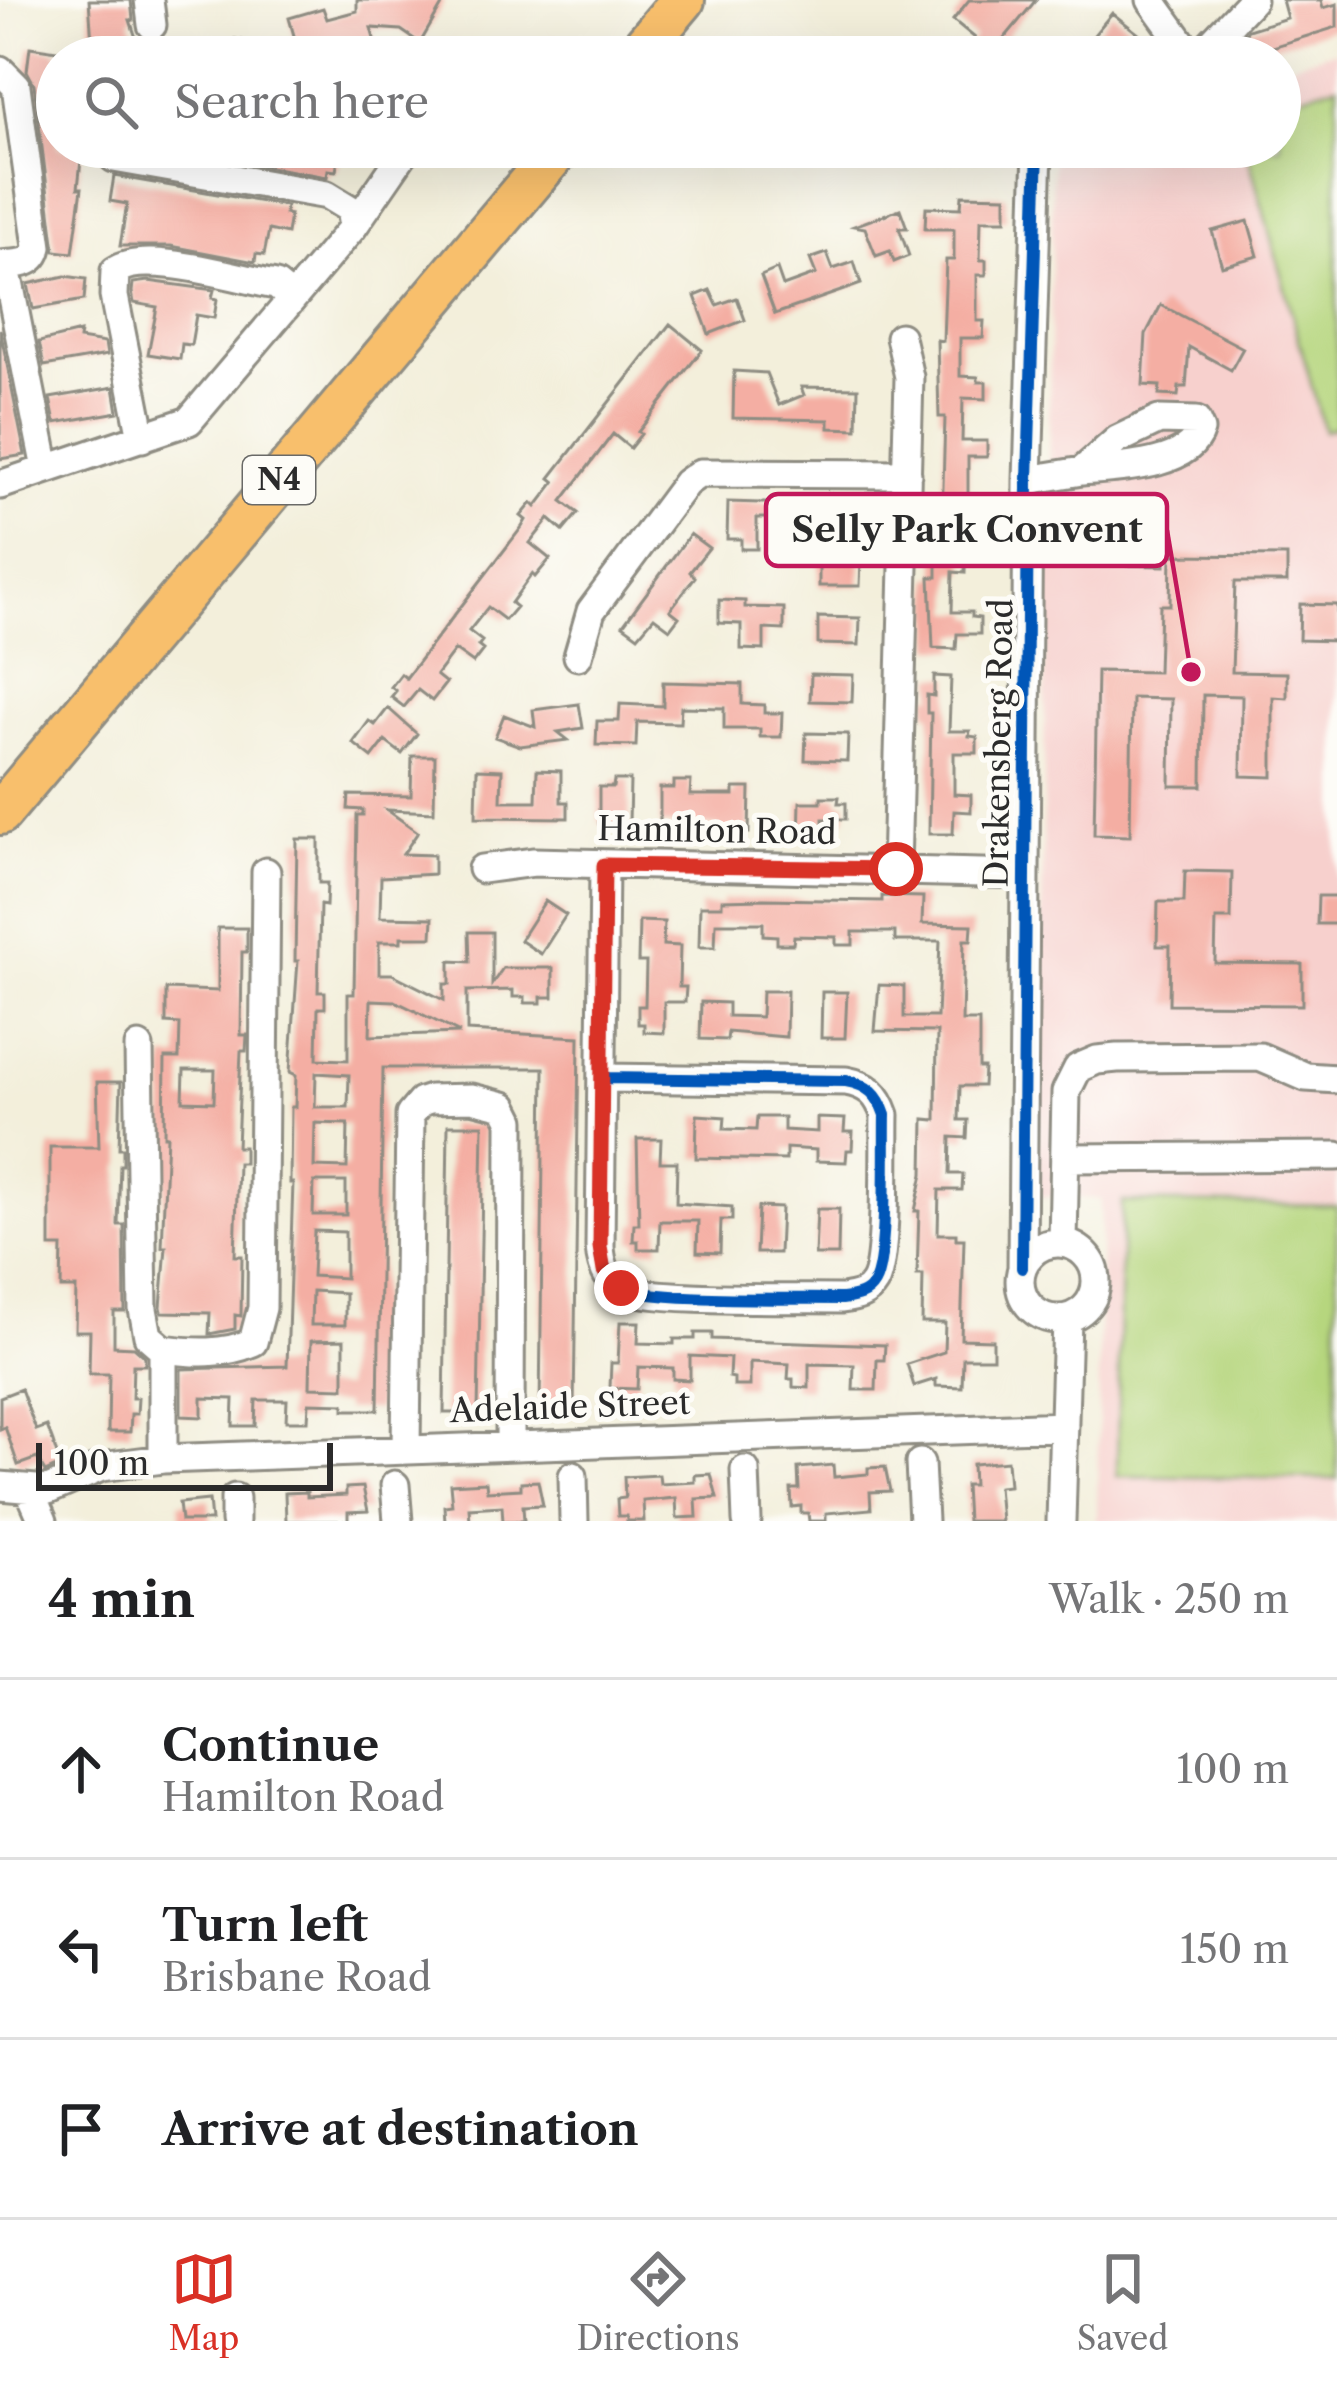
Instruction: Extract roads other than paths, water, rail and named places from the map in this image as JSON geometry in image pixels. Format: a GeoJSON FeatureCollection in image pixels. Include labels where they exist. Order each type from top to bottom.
{"type":"FeatureCollection","features":[{"type":"Feature","properties":{"kind":"highway"},"geometry":{"type":"LineString","coordinates":[[653,36],[683,0]]}},
{"type":"Feature","properties":{"kind":"highway","name":"N4"},"geometry":{"type":"LineString","coordinates":[[0,813],[542,168]]}},
{"type":"Feature","properties":{"kind":"street"},"geometry":{"type":"LineString","coordinates":[[1151,0],[1179,36]]}},
{"type":"Feature","properties":{"kind":"street"},"geometry":{"type":"LineString","coordinates":[[1216,36],[1252,0]]}},
{"type":"Feature","properties":{"kind":"street"},"geometry":{"type":"LineString","coordinates":[[0,70],[16,86],[38,247],[36,256],[4,274],[46,469]]}},
{"type":"Feature","properties":{"kind":"street"},"geometry":{"type":"LineString","coordinates":[[172,168],[327,195],[350,209],[353,227]]}},
{"type":"Feature","properties":{"kind":"street"},"geometry":{"type":"LineString","coordinates":[[0,485],[188,422],[353,227],[393,168]]}},
{"type":"Feature","properties":{"kind":"street","name":"Drakensberg Road"},"geometry":{"type":"LineString","coordinates":[[1022,1268],[1022,874],[1037,168]]}},
{"type":"Feature","properties":{"kind":"street"},"geometry":{"type":"LineString","coordinates":[[142,438],[114,296],[116,271],[132,262],[157,263],[276,286],[289,302]]}},
{"type":"Feature","properties":{"kind":"street"},"geometry":{"type":"LineString","coordinates":[[896,869],[909,377],[900,337]]}},
{"type":"Feature","properties":{"kind":"street"},"geometry":{"type":"LineString","coordinates":[[1028,481],[1082,471]]}},
{"type":"Feature","properties":{"kind":"street"},"geometry":{"type":"LineString","coordinates":[[578,656],[591,611],[686,483],[700,473],[907,474]]}},
{"type":"Feature","properties":{"kind":"street","name":"Hamilton Road"},"geometry":{"type":"LineString","coordinates":[[482,869],[534,862],[1022,874]]}},
{"type":"Feature","properties":{"kind":"street"},"geometry":{"type":"LineString","coordinates":[[603,1078],[846,1081],[870,1089],[885,1115],[881,1255],[874,1283],[858,1297],[842,1299],[657,1295],[634,1292],[613,1282],[604,1271],[600,1247],[604,865]]}},
{"type":"Feature","properties":{"kind":"street"},"geometry":{"type":"LineString","coordinates":[[140,1047],[142,1309],[148,1336],[163,1349],[191,1353],[237,1349],[253,1342],[259,1329],[266,872]]}},
{"type":"Feature","properties":{"kind":"street"},"geometry":{"type":"LineString","coordinates":[[1063,1243],[1066,1091],[1078,1068],[1097,1060],[1260,1057],[1306,1077],[1337,1079]]}},
{"type":"Feature","properties":{"kind":"street"},"geometry":{"type":"LineString","coordinates":[[406,1448],[410,1115],[421,1102],[450,1098],[493,1102],[504,1106],[511,1120],[510,1444]]}},
{"type":"Feature","properties":{"kind":"street"},"geometry":{"type":"LineString","coordinates":[[1066,1158],[1337,1156]]}},
{"type":"Feature","properties":{"kind":"street"},"geometry":{"type":"LineString","coordinates":[[1063,1243],[1084,1253],[1095,1274],[1093,1297],[1078,1314],[1055,1320],[1033,1311],[1020,1292],[1022,1268],[1037,1249],[1063,1243]]}},
{"type":"Feature","properties":{"kind":"street"},"geometry":{"type":"LineString","coordinates":[[1061,1521],[1067,1319]]}},
{"type":"Feature","properties":{"kind":"street"},"geometry":{"type":"LineString","coordinates":[[163,1349],[163,1459]]}},
{"type":"Feature","properties":{"kind":"street","name":"Adelaide Street"},"geometry":{"type":"LineString","coordinates":[[30,1491],[48,1490],[100,1467],[163,1459],[1064,1426]]}},
{"type":"Feature","properties":{"kind":"street"},"geometry":{"type":"LineString","coordinates":[[920,1463],[922,1521]]}},
{"type":"Feature","properties":{"kind":"street"},"geometry":{"type":"LineString","coordinates":[[745,1470],[747,1521]]}},
{"type":"Feature","properties":{"kind":"street"},"geometry":{"type":"LineString","coordinates":[[573,1476],[574,1521]]}},
{"type":"Feature","properties":{"kind":"street"},"geometry":{"type":"LineString","coordinates":[[395,1485],[398,1521]]}},
{"type":"Feature","properties":{"kind":"street"},"geometry":{"type":"LineString","coordinates":[[0,1486],[30,1491],[43,1521]]}},
{"type":"Feature","properties":{"kind":"place","name":"Selly Park Convent"},"geometry":{"type":"Point","coordinates":[1191,672]}}]}
